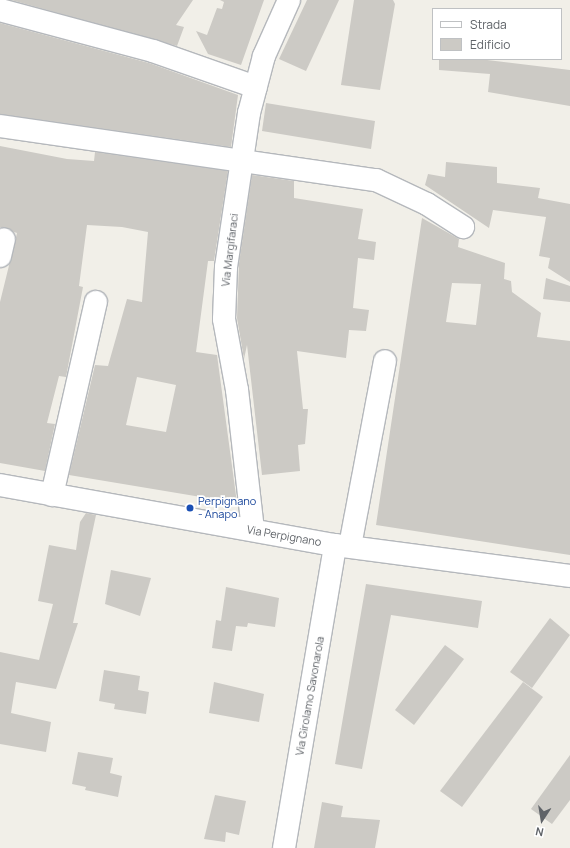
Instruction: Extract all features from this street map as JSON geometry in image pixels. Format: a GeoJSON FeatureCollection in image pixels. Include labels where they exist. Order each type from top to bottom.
{"type":"FeatureCollection","features":[{"type":"Feature","properties":{"kind":"street","name":"Via Margifaraci"},"geometry":{"type":"LineString","coordinates":[[253,530],[237,390],[224,319],[226,267],[242,159],[256,87],[264,56],[289,0]]}},
{"type":"Feature","properties":{"kind":"street"},"geometry":{"type":"LineString","coordinates":[[0,10],[153,51],[256,87]]}},
{"type":"Feature","properties":{"kind":"street"},"geometry":{"type":"LineString","coordinates":[[0,126],[242,159],[376,180],[427,204],[463,227]]}},
{"type":"Feature","properties":{"kind":"street"},"geometry":{"type":"LineString","coordinates":[[52,495],[96,302]]}},
{"type":"Feature","properties":{"kind":"street","name":"Via Girolamo Savonarola"},"geometry":{"type":"LineString","coordinates":[[284,848],[343,546],[385,361]]}},
{"type":"Feature","properties":{"kind":"street","name":"Via Perpignano"},"geometry":{"type":"LineString","coordinates":[[0,485],[343,546],[570,576]]}},
{"type":"Feature","properties":{"kind":"building"},"geometry":{"type":"Polygon","coordinates":[[[11,0],[193,0],[176,25],[184,27],[177,46],[11,0]]]}},
{"type":"Feature","properties":{"kind":"building"},"geometry":{"type":"Polygon","coordinates":[[[220,0],[264,0],[241,65],[208,54],[196,31],[207,35],[217,8],[222,9],[224,2],[220,0]]]}},
{"type":"Feature","properties":{"kind":"building"},"geometry":{"type":"Polygon","coordinates":[[[307,0],[339,0],[306,71],[279,59],[307,0]]]}},
{"type":"Feature","properties":{"kind":"building"},"geometry":{"type":"Polygon","coordinates":[[[354,0],[393,0],[395,4],[380,90],[341,85],[354,0]]]}},
{"type":"Feature","properties":{"kind":"building"},"geometry":{"type":"Polygon","coordinates":[[[0,23],[149,63],[238,95],[231,147],[0,114],[0,23]]]}},
{"type":"Feature","properties":{"kind":"building"},"geometry":{"type":"Polygon","coordinates":[[[439,60],[487,60],[570,70],[570,106],[488,92],[490,74],[439,70],[439,60]]]}},
{"type":"Feature","properties":{"kind":"building"},"geometry":{"type":"Polygon","coordinates":[[[266,103],[375,121],[371,149],[262,131],[266,103]]]}},
{"type":"Feature","properties":{"kind":"building"},"geometry":{"type":"Polygon","coordinates":[[[0,146],[67,159],[94,161],[95,152],[228,171],[214,261],[208,261],[196,352],[217,355],[237,503],[69,475],[95,365],[108,366],[127,299],[142,302],[148,232],[122,227],[87,225],[79,286],[83,287],[66,377],[59,376],[47,423],[55,424],[45,471],[0,463],[0,302],[17,233],[0,227],[0,146]],[[137,377],[126,425],[166,432],[176,385],[137,377]]]}},
{"type":"Feature","properties":{"kind":"building"},"geometry":{"type":"Polygon","coordinates":[[[446,162],[497,167],[497,183],[540,188],[538,198],[570,204],[570,282],[548,268],[550,258],[539,256],[546,217],[493,210],[489,228],[425,185],[428,174],[445,177],[446,162]]]}},
{"type":"Feature","properties":{"kind":"building"},"geometry":{"type":"Polygon","coordinates":[[[252,175],[294,181],[294,198],[363,209],[358,239],[376,242],[374,260],[358,258],[353,308],[369,310],[366,331],[349,330],[346,358],[297,351],[303,409],[308,409],[305,444],[298,445],[300,471],[262,475],[247,345],[244,359],[237,318],[239,263],[252,175]]]}},
{"type":"Feature","properties":{"kind":"building"},"geometry":{"type":"Polygon","coordinates":[[[422,218],[459,239],[458,247],[505,263],[504,279],[511,281],[512,292],[541,313],[537,337],[570,341],[570,555],[376,525],[422,218]],[[452,283],[446,322],[476,325],[481,284],[452,283]]]}},
{"type":"Feature","properties":{"kind":"building"},"geometry":{"type":"Polygon","coordinates":[[[546,278],[570,286],[570,302],[543,299],[546,278]]]}},
{"type":"Feature","properties":{"kind":"building"},"geometry":{"type":"Polygon","coordinates":[[[86,513],[96,515],[73,623],[78,623],[56,689],[16,682],[11,713],[51,722],[46,752],[0,744],[0,652],[39,660],[53,604],[38,601],[49,545],[76,550],[80,522],[86,513]]]}},
{"type":"Feature","properties":{"kind":"building"},"geometry":{"type":"Polygon","coordinates":[[[111,570],[151,578],[140,616],[105,604],[111,570]]]}},
{"type":"Feature","properties":{"kind":"building"},"geometry":{"type":"Polygon","coordinates":[[[366,584],[482,601],[478,628],[391,615],[362,769],[335,764],[366,584]]]}},
{"type":"Feature","properties":{"kind":"building"},"geometry":{"type":"Polygon","coordinates":[[[226,587],[279,598],[275,627],[248,623],[247,627],[236,626],[232,651],[212,648],[216,620],[221,621],[226,587]]]}},
{"type":"Feature","properties":{"kind":"building"},"geometry":{"type":"Polygon","coordinates":[[[550,618],[570,635],[532,688],[510,672],[550,618]]]}},
{"type":"Feature","properties":{"kind":"building"},"geometry":{"type":"Polygon","coordinates":[[[445,645],[464,659],[414,725],[395,710],[445,645]]]}},
{"type":"Feature","properties":{"kind":"building"},"geometry":{"type":"Polygon","coordinates":[[[104,670],[140,676],[138,690],[149,692],[146,714],[114,709],[115,704],[99,701],[104,670]]]}},
{"type":"Feature","properties":{"kind":"building"},"geometry":{"type":"Polygon","coordinates":[[[214,682],[264,694],[259,722],[209,713],[214,682]]]}},
{"type":"Feature","properties":{"kind":"building"},"geometry":{"type":"Polygon","coordinates":[[[523,682],[543,697],[462,807],[440,791],[523,682]]]}},
{"type":"Feature","properties":{"kind":"building"},"geometry":{"type":"Polygon","coordinates":[[[78,752],[113,758],[110,773],[122,776],[118,797],[85,790],[86,787],[72,784],[78,752]]]}},
{"type":"Feature","properties":{"kind":"building"},"geometry":{"type":"Polygon","coordinates":[[[570,755],[570,800],[552,824],[531,809],[570,755]]]}},
{"type":"Feature","properties":{"kind":"building"},"geometry":{"type":"Polygon","coordinates":[[[215,795],[246,801],[239,835],[226,832],[225,842],[204,839],[215,795]]]}},
{"type":"Feature","properties":{"kind":"building"},"geometry":{"type":"Polygon","coordinates":[[[322,802],[343,806],[341,817],[380,820],[375,848],[314,848],[322,802]]]}},
{"type":"Feature","properties":{"kind":"place","name":"Perpignano - Anapo"},"geometry":{"type":"Point","coordinates":[190,508]}}]}
